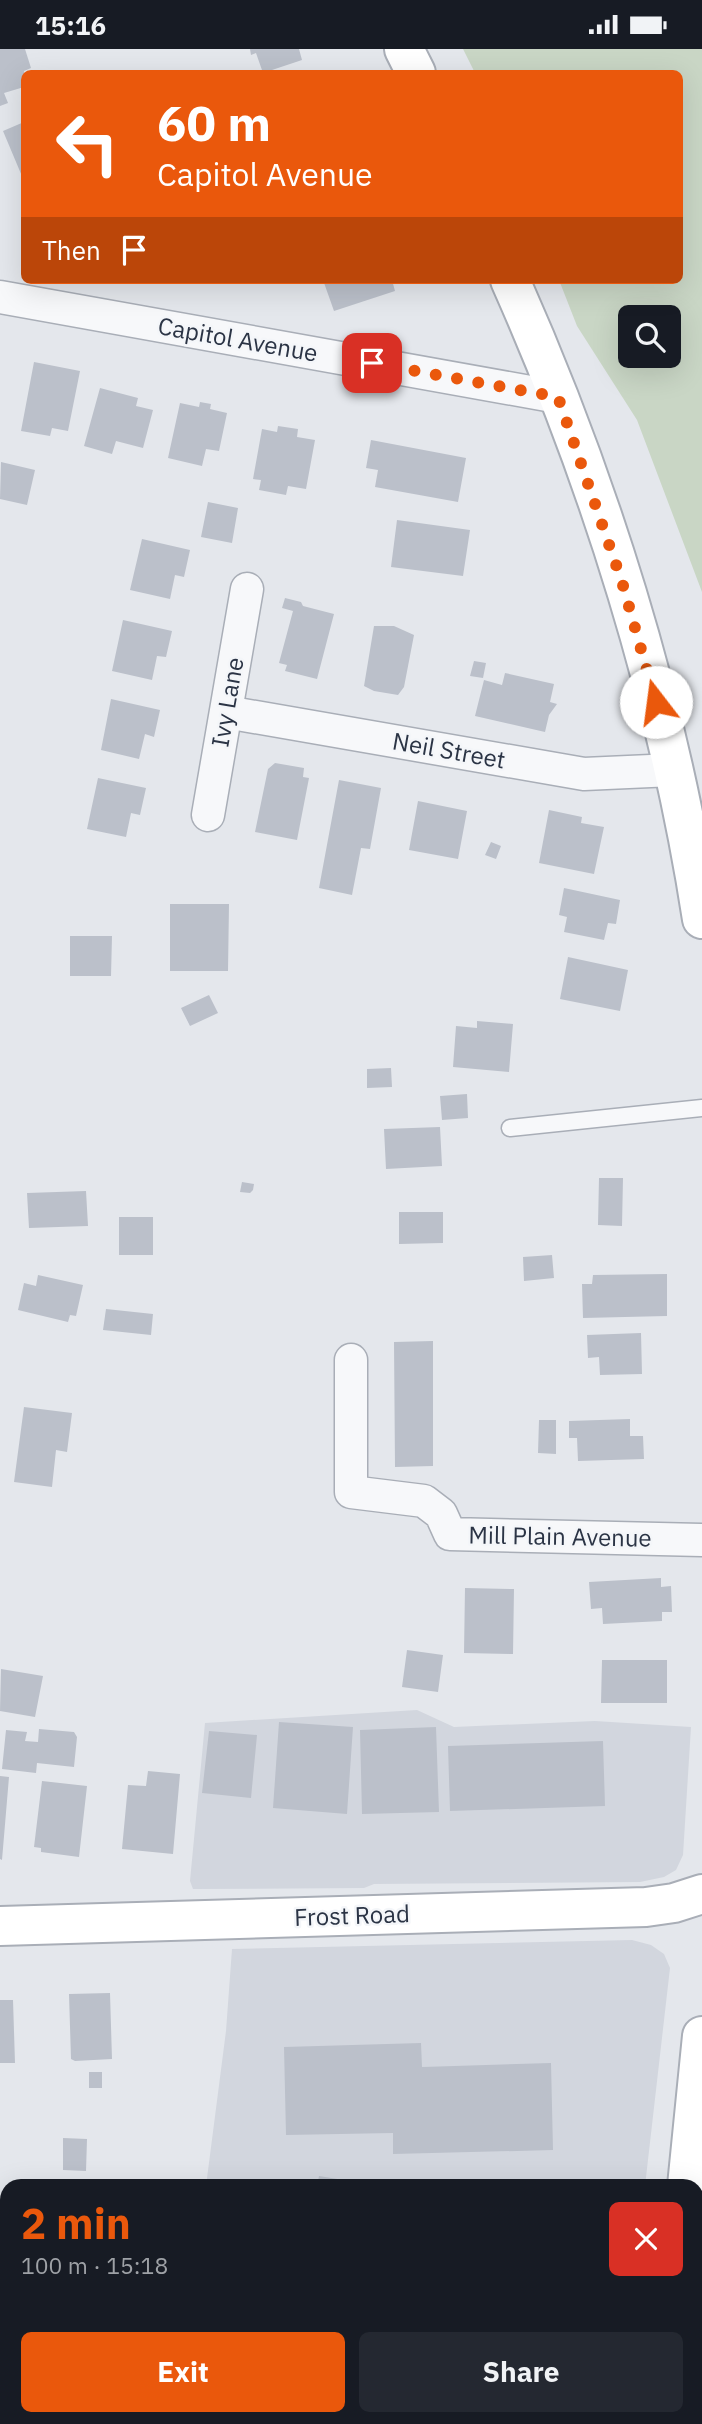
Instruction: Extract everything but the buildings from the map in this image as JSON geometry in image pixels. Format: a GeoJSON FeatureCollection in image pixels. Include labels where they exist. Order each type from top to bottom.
{"type":"FeatureCollection","features":[{"type":"Feature","properties":{"kind":"main road"},"geometry":{"type":"LineString","coordinates":[[404,49],[414,70]]}},
{"type":"Feature","properties":{"kind":"main road"},"geometry":{"type":"LineString","coordinates":[[512,284],[558,397],[629,603],[673,770],[702,919]]}},
{"type":"Feature","properties":{"kind":"main road","name":"Frost Road"},"geometry":{"type":"LineString","coordinates":[[0,1926],[646,1907],[674,1903],[702,1894]]}},
{"type":"Feature","properties":{"kind":"main road"},"geometry":{"type":"LineString","coordinates":[[688,2179],[702,2036]]}},
{"type":"Feature","properties":{"kind":"street","name":"Capitol Avenue"},"geometry":{"type":"LineString","coordinates":[[0,297],[558,397]]}},
{"type":"Feature","properties":{"kind":"street","name":"Ivy Lane"},"geometry":{"type":"LineString","coordinates":[[208,815],[247,589]]}},
{"type":"Feature","properties":{"kind":"street","name":"Neil Street"},"geometry":{"type":"LineString","coordinates":[[226,712],[584,774],[673,770]]}},
{"type":"Feature","properties":{"kind":"street","name":"Mill Plain Avenue"},"geometry":{"type":"LineString","coordinates":[[351,1360],[351,1492],[424,1500],[441,1514],[450,1534],[702,1540]]}},
{"type":"Feature","properties":{"kind":"lane"},"geometry":{"type":"LineString","coordinates":[[510,1128],[702,1108]]}},
{"type":"Feature","properties":{"kind":"shaded area"},"geometry":{"type":"Polygon","coordinates":[[[417,1710],[454,1727],[595,1721],[691,1727],[683,1855],[676,1870],[664,1877],[640,1882],[374,1884],[364,1888],[193,1889],[190,1881],[205,1723],[417,1710]]]}},
{"type":"Feature","properties":{"kind":"shaded area"},"geometry":{"type":"Polygon","coordinates":[[[632,1940],[651,1945],[664,1954],[670,1968],[646,2179],[207,2179],[226,2031],[232,1949],[632,1940]]]}},
{"type":"Feature","properties":{"kind":"green space"},"geometry":{"type":"Polygon","coordinates":[[[463,49],[702,49],[702,592],[637,420],[577,326],[561,284],[683,284],[683,70],[474,70],[463,49]]]}},
{"type":"Feature","properties":{"kind":"route"},"geometry":{"type":"LineString","coordinates":[[372,363],[558,397],[629,603],[656,702]]}}]}
